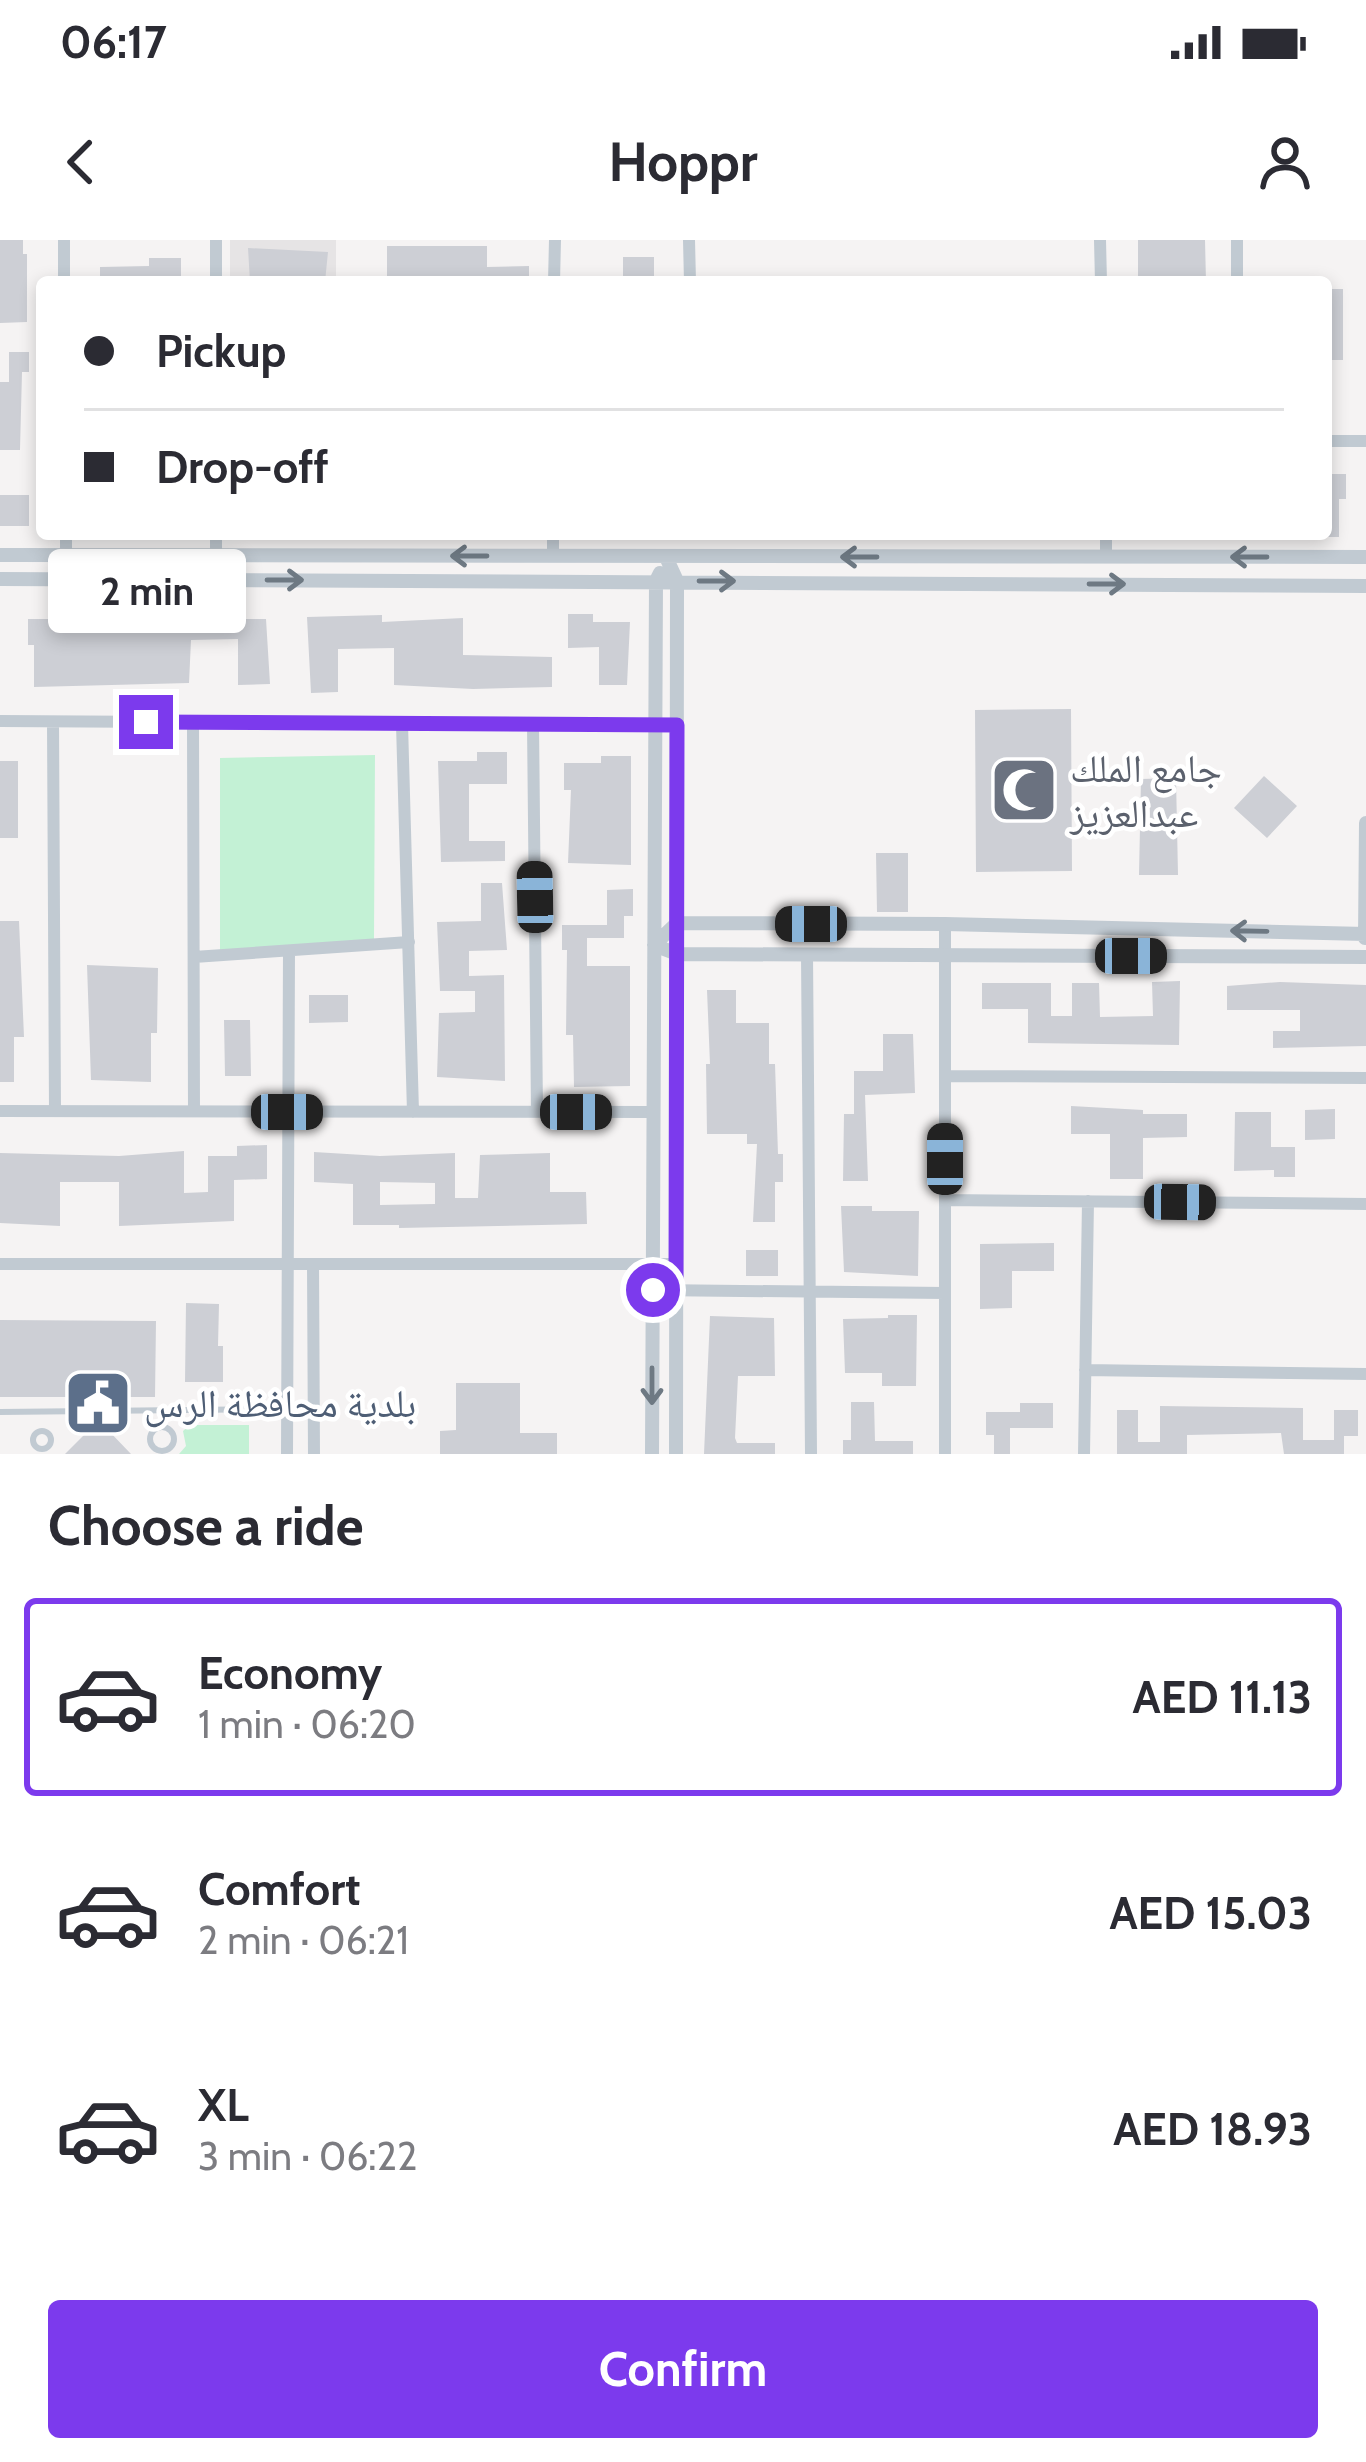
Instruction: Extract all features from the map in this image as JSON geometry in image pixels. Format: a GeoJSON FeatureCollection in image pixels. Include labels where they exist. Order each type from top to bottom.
{"type":"FeatureCollection","features":[{"type":"Feature","properties":{"kind":"street"},"geometry":{"type":"LineString","coordinates":[[64,240],[64,276]]}},
{"type":"Feature","properties":{"kind":"street"},"geometry":{"type":"LineString","coordinates":[[216,240],[216,276]]}},
{"type":"Feature","properties":{"kind":"street"},"geometry":{"type":"LineString","coordinates":[[554,240],[554,276]]}},
{"type":"Feature","properties":{"kind":"street"},"geometry":{"type":"LineString","coordinates":[[689,240],[690,276]]}},
{"type":"Feature","properties":{"kind":"street"},"geometry":{"type":"LineString","coordinates":[[1100,240],[1101,276]]}},
{"type":"Feature","properties":{"kind":"street"},"geometry":{"type":"LineString","coordinates":[[1237,240],[1237,276]]}},
{"type":"Feature","properties":{"kind":"street"},"geometry":{"type":"LineString","coordinates":[[1332,441],[1366,441]]}},
{"type":"Feature","properties":{"kind":"street"},"geometry":{"type":"LineString","coordinates":[[66,540],[66,555]]}},
{"type":"Feature","properties":{"kind":"street"},"geometry":{"type":"LineString","coordinates":[[216,540],[216,580]]}},
{"type":"Feature","properties":{"kind":"street"},"geometry":{"type":"LineString","coordinates":[[553,540],[553,556]]}},
{"type":"Feature","properties":{"kind":"street"},"geometry":{"type":"LineString","coordinates":[[1106,540],[1106,557]]}},
{"type":"Feature","properties":{"kind":"street"},"geometry":{"type":"LineString","coordinates":[[0,555],[1366,557]]}},
{"type":"Feature","properties":{"kind":"street"},"geometry":{"type":"LineString","coordinates":[[652,1454],[656,580],[667,557]]}},
{"type":"Feature","properties":{"kind":"street"},"geometry":{"type":"LineString","coordinates":[[667,557],[677,581],[676,1454]]}},
{"type":"Feature","properties":{"kind":"street"},"geometry":{"type":"LineString","coordinates":[[0,579],[1366,586]]}},
{"type":"Feature","properties":{"kind":"street"},"geometry":{"type":"LineString","coordinates":[[0,722],[677,725]]}},
{"type":"Feature","properties":{"kind":"street"},"geometry":{"type":"LineString","coordinates":[[53,722],[55,1111]]}},
{"type":"Feature","properties":{"kind":"street"},"geometry":{"type":"LineString","coordinates":[[193,722],[194,1111]]}},
{"type":"Feature","properties":{"kind":"street"},"geometry":{"type":"LineString","coordinates":[[403,724],[413,1112]]}},
{"type":"Feature","properties":{"kind":"street"},"geometry":{"type":"LineString","coordinates":[[533,724],[537,1112]]}},
{"type":"Feature","properties":{"kind":"street"},"geometry":{"type":"LineString","coordinates":[[654,945],[676,954],[1365,957],[1366,823]]}},
{"type":"Feature","properties":{"kind":"street"},"geometry":{"type":"LineString","coordinates":[[654,945],[677,923],[1365,934]]}},
{"type":"Feature","properties":{"kind":"street"},"geometry":{"type":"LineString","coordinates":[[944,1454],[945,924]]}},
{"type":"Feature","properties":{"kind":"street"},"geometry":{"type":"LineString","coordinates":[[194,957],[409,942]]}},
{"type":"Feature","properties":{"kind":"street"},"geometry":{"type":"LineString","coordinates":[[287,1454],[289,951]]}},
{"type":"Feature","properties":{"kind":"street"},"geometry":{"type":"LineString","coordinates":[[807,954],[811,1454]]}},
{"type":"Feature","properties":{"kind":"street"},"geometry":{"type":"LineString","coordinates":[[945,1076],[1366,1078]]}},
{"type":"Feature","properties":{"kind":"street"},"geometry":{"type":"LineString","coordinates":[[0,1111],[654,1112]]}},
{"type":"Feature","properties":{"kind":"street"},"geometry":{"type":"LineString","coordinates":[[945,1200],[1366,1204]]}},
{"type":"Feature","properties":{"kind":"street"},"geometry":{"type":"LineString","coordinates":[[1084,1454],[1088,1201]]}},
{"type":"Feature","properties":{"kind":"street"},"geometry":{"type":"LineString","coordinates":[[0,1264],[676,1264]]}},
{"type":"Feature","properties":{"kind":"street"},"geometry":{"type":"LineString","coordinates":[[313,1264],[314,1454]]}},
{"type":"Feature","properties":{"kind":"street"},"geometry":{"type":"LineString","coordinates":[[653,1290],[945,1292]]}},
{"type":"Feature","properties":{"kind":"street"},"geometry":{"type":"LineString","coordinates":[[1085,1370],[1366,1374]]}},
{"type":"Feature","properties":{"kind":"lane"},"geometry":{"type":"LineString","coordinates":[[0,1412],[287,1409]]}},
{"type":"Feature","properties":{"kind":"lane"},"geometry":{"type":"LineString","coordinates":[[162,1410],[162,1426]]}},
{"type":"Feature","properties":{"kind":"lane"},"geometry":{"type":"LineString","coordinates":[[39,1412],[40,1431]]}},
{"type":"Feature","properties":{"kind":"lane"},"geometry":{"type":"LineString","coordinates":[[162,1426],[174,1436],[170,1448],[163,1451],[152,1447],[150,1439],[154,1429],[162,1426]]}},
{"type":"Feature","properties":{"kind":"shaded area"},"geometry":{"type":"Polygon","coordinates":[[[230,240],[336,240],[336,276],[230,276],[230,240]]]}},
{"type":"Feature","properties":{"kind":"green space"},"geometry":{"type":"Polygon","coordinates":[[[375,755],[374,940],[220,950],[220,758],[375,755]]]}},
{"type":"Feature","properties":{"kind":"green space"},"geometry":{"type":"Polygon","coordinates":[[[190,1425],[249,1425],[249,1454],[179,1454],[186,1446],[183,1431],[190,1425]]]}},
{"type":"Feature","properties":{"kind":"building"},"geometry":{"type":"Polygon","coordinates":[[[0,240],[23,240],[27,322],[0,323],[0,240]]]}},
{"type":"Feature","properties":{"kind":"building"},"geometry":{"type":"Polygon","coordinates":[[[1138,240],[1205,240],[1206,276],[1138,276],[1138,240]]]}},
{"type":"Feature","properties":{"kind":"building"},"geometry":{"type":"Polygon","coordinates":[[[387,246],[487,246],[487,267],[529,266],[529,276],[387,276],[387,246]]]}},
{"type":"Feature","properties":{"kind":"building"},"geometry":{"type":"Polygon","coordinates":[[[248,248],[328,252],[326,276],[250,276],[248,248]]]}},
{"type":"Feature","properties":{"kind":"building"},"geometry":{"type":"Polygon","coordinates":[[[623,257],[654,257],[654,276],[623,276],[623,257]]]}},
{"type":"Feature","properties":{"kind":"building"},"geometry":{"type":"Polygon","coordinates":[[[149,258],[181,258],[181,276],[100,276],[100,267],[149,266],[149,258]]]}},
{"type":"Feature","properties":{"kind":"building"},"geometry":{"type":"Polygon","coordinates":[[[1332,289],[1343,289],[1343,360],[1332,360],[1332,289]]]}},
{"type":"Feature","properties":{"kind":"building"},"geometry":{"type":"Polygon","coordinates":[[[9,352],[29,352],[29,372],[22,372],[20,450],[0,450],[0,382],[9,382],[9,352]]]}},
{"type":"Feature","properties":{"kind":"building"},"geometry":{"type":"Polygon","coordinates":[[[1332,474],[1346,474],[1346,499],[1339,499],[1339,537],[1332,537],[1332,474]]]}},
{"type":"Feature","properties":{"kind":"building"},"geometry":{"type":"Polygon","coordinates":[[[0,495],[29,495],[29,526],[0,526],[0,495]]]}},
{"type":"Feature","properties":{"kind":"building"},"geometry":{"type":"Polygon","coordinates":[[[67,611],[143,613],[143,621],[201,620],[201,612],[266,619],[270,684],[238,685],[238,639],[191,640],[189,683],[34,687],[34,645],[28,645],[28,619],[67,619],[67,611]]]}},
{"type":"Feature","properties":{"kind":"building"},"geometry":{"type":"Polygon","coordinates":[[[568,614],[593,614],[593,622],[630,622],[627,685],[599,685],[599,647],[568,648],[568,614]]]}},
{"type":"Feature","properties":{"kind":"building"},"geometry":{"type":"Polygon","coordinates":[[[382,615],[382,622],[463,618],[463,655],[552,657],[552,687],[394,685],[394,648],[338,649],[338,692],[311,693],[307,617],[382,615]]]}},
{"type":"Feature","properties":{"kind":"building","name":"جامع الملك عبدالعزيز"},"geometry":{"type":"Polygon","coordinates":[[[1071,709],[1072,871],[976,872],[975,710],[1071,709]]]}},
{"type":"Feature","properties":{"kind":"building"},"geometry":{"type":"Polygon","coordinates":[[[477,752],[507,752],[507,784],[469,784],[469,841],[505,841],[505,861],[441,862],[438,761],[477,761],[477,752]]]}},
{"type":"Feature","properties":{"kind":"building"},"geometry":{"type":"Polygon","coordinates":[[[601,756],[631,756],[631,865],[568,863],[571,790],[564,790],[564,763],[601,763],[601,756]]]}},
{"type":"Feature","properties":{"kind":"building"},"geometry":{"type":"Polygon","coordinates":[[[0,761],[18,761],[18,838],[0,838],[0,761]]]}},
{"type":"Feature","properties":{"kind":"building"},"geometry":{"type":"Polygon","coordinates":[[[1264,776],[1297,806],[1267,838],[1234,808],[1264,776]]]}},
{"type":"Feature","properties":{"kind":"building"},"geometry":{"type":"Polygon","coordinates":[[[1176,778],[1178,875],[1139,875],[1141,779],[1176,778]]]}},
{"type":"Feature","properties":{"kind":"building"},"geometry":{"type":"Polygon","coordinates":[[[876,853],[908,853],[908,912],[877,912],[876,853]]]}},
{"type":"Feature","properties":{"kind":"building"},"geometry":{"type":"Polygon","coordinates":[[[481,883],[502,883],[507,950],[469,951],[469,976],[504,975],[505,1081],[437,1077],[439,1013],[475,1012],[475,991],[440,991],[437,922],[481,921],[481,883]]]}},
{"type":"Feature","properties":{"kind":"building"},"geometry":{"type":"Polygon","coordinates":[[[633,889],[633,916],[624,916],[624,938],[587,938],[587,966],[630,966],[630,1086],[574,1087],[573,1035],[566,1035],[567,950],[562,950],[562,925],[607,925],[607,890],[633,889]]]}},
{"type":"Feature","properties":{"kind":"building"},"geometry":{"type":"Polygon","coordinates":[[[0,921],[19,921],[24,1037],[14,1037],[14,1082],[0,1082],[0,921]]]}},
{"type":"Feature","properties":{"kind":"building"},"geometry":{"type":"Polygon","coordinates":[[[87,965],[158,968],[151,1082],[91,1080],[87,965]]]}},
{"type":"Feature","properties":{"kind":"building"},"geometry":{"type":"Polygon","coordinates":[[[1180,981],[1179,1045],[1028,1043],[1028,1009],[982,1009],[982,983],[1051,983],[1051,1016],[1072,1016],[1072,983],[1099,983],[1100,1017],[1153,1016],[1152,982],[1180,981]]]}},
{"type":"Feature","properties":{"kind":"building"},"geometry":{"type":"Polygon","coordinates":[[[1280,982],[1366,985],[1366,1046],[1273,1048],[1273,1031],[1300,1031],[1300,1010],[1227,1010],[1227,986],[1280,982]]]}},
{"type":"Feature","properties":{"kind":"building"},"geometry":{"type":"Polygon","coordinates":[[[707,990],[736,990],[736,1023],[769,1023],[778,1154],[783,1154],[783,1182],[775,1182],[775,1222],[753,1222],[757,1144],[747,1144],[747,1134],[707,1134],[707,990]]]}},
{"type":"Feature","properties":{"kind":"building"},"geometry":{"type":"Polygon","coordinates":[[[309,995],[348,995],[348,1022],[309,1023],[309,995]]]}},
{"type":"Feature","properties":{"kind":"building"},"geometry":{"type":"Polygon","coordinates":[[[224,1020],[250,1020],[251,1076],[225,1076],[224,1020]]]}},
{"type":"Feature","properties":{"kind":"building"},"geometry":{"type":"Polygon","coordinates":[[[883,1034],[913,1034],[915,1093],[865,1095],[868,1181],[843,1181],[844,1114],[854,1114],[854,1071],[883,1071],[883,1034]]]}},
{"type":"Feature","properties":{"kind":"building"},"geometry":{"type":"Polygon","coordinates":[[[1071,1106],[1187,1114],[1187,1137],[1143,1138],[1143,1179],[1110,1179],[1110,1134],[1071,1134],[1071,1106]]]}},
{"type":"Feature","properties":{"kind":"building"},"geometry":{"type":"Polygon","coordinates":[[[1335,1109],[1335,1139],[1305,1140],[1305,1110],[1335,1109]]]}},
{"type":"Feature","properties":{"kind":"building"},"geometry":{"type":"Polygon","coordinates":[[[1235,1112],[1271,1112],[1271,1147],[1295,1147],[1295,1177],[1274,1177],[1274,1170],[1234,1171],[1235,1112]]]}},
{"type":"Feature","properties":{"kind":"building"},"geometry":{"type":"Polygon","coordinates":[[[267,1145],[267,1179],[234,1180],[234,1221],[119,1226],[119,1182],[60,1182],[60,1226],[0,1223],[0,1153],[119,1156],[184,1151],[184,1193],[208,1192],[208,1156],[237,1156],[237,1146],[267,1145]]]}},
{"type":"Feature","properties":{"kind":"building"},"geometry":{"type":"Polygon","coordinates":[[[314,1152],[455,1153],[455,1198],[478,1198],[480,1155],[550,1153],[550,1192],[586,1192],[587,1224],[353,1225],[353,1184],[314,1182],[314,1152]],[[380,1182],[380,1205],[435,1204],[435,1183],[380,1182]]]}},
{"type":"Feature","properties":{"kind":"building"},"geometry":{"type":"Polygon","coordinates":[[[841,1206],[919,1211],[918,1276],[844,1272],[841,1206]]]}},
{"type":"Feature","properties":{"kind":"building"},"geometry":{"type":"Polygon","coordinates":[[[1054,1243],[1054,1271],[1012,1271],[1012,1308],[980,1309],[980,1244],[1054,1243]]]}},
{"type":"Feature","properties":{"kind":"building"},"geometry":{"type":"Polygon","coordinates":[[[746,1250],[778,1250],[778,1276],[746,1276],[746,1250]]]}},
{"type":"Feature","properties":{"kind":"building"},"geometry":{"type":"Polygon","coordinates":[[[186,1303],[219,1304],[223,1382],[185,1382],[186,1303]]]}},
{"type":"Feature","properties":{"kind":"building"},"geometry":{"type":"Polygon","coordinates":[[[917,1315],[916,1386],[882,1386],[882,1373],[845,1373],[843,1319],[917,1315]]]}},
{"type":"Feature","properties":{"kind":"building"},"geometry":{"type":"Polygon","coordinates":[[[710,1316],[774,1318],[775,1376],[738,1376],[735,1438],[737,1443],[775,1443],[775,1454],[704,1454],[710,1316]]]}},
{"type":"Feature","properties":{"kind":"building"},"geometry":{"type":"Polygon","coordinates":[[[0,1320],[156,1321],[155,1397],[0,1397],[0,1320]]]}},
{"type":"Feature","properties":{"kind":"building"},"geometry":{"type":"Polygon","coordinates":[[[456,1383],[520,1383],[520,1433],[557,1433],[557,1454],[440,1454],[440,1431],[456,1430],[456,1383]]]}},
{"type":"Feature","properties":{"kind":"building"},"geometry":{"type":"Polygon","coordinates":[[[851,1402],[874,1402],[875,1441],[913,1441],[913,1454],[843,1454],[843,1440],[851,1440],[851,1402]]]}},
{"type":"Feature","properties":{"kind":"building"},"geometry":{"type":"Polygon","coordinates":[[[1020,1403],[1053,1403],[1053,1428],[1010,1428],[1010,1454],[994,1454],[994,1435],[986,1435],[986,1412],[1020,1412],[1020,1403]]]}},
{"type":"Feature","properties":{"kind":"building"},"geometry":{"type":"Polygon","coordinates":[[[1160,1406],[1303,1408],[1303,1440],[1334,1440],[1334,1410],[1358,1410],[1358,1436],[1344,1436],[1344,1454],[1284,1454],[1281,1433],[1187,1435],[1187,1454],[1117,1454],[1117,1410],[1138,1410],[1138,1442],[1160,1442],[1160,1406]]]}},
{"type":"Feature","properties":{"kind":"building"},"geometry":{"type":"Polygon","coordinates":[[[91,1428],[107,1429],[131,1454],[65,1454],[91,1428]]]}},
{"type":"Feature","properties":{"kind":"place","name":"جامع الملك عبدالعزيز"},"geometry":{"type":"Point","coordinates":[1024,790]}},
{"type":"Feature","properties":{"kind":"place","name":"بلدية محافظة الرس"},"geometry":{"type":"Point","coordinates":[98,1403]}},
{"type":"Feature","properties":{"kind":"route"},"geometry":{"type":"LineString","coordinates":[[146,722],[677,725],[676,1290],[653,1290]]}}]}
